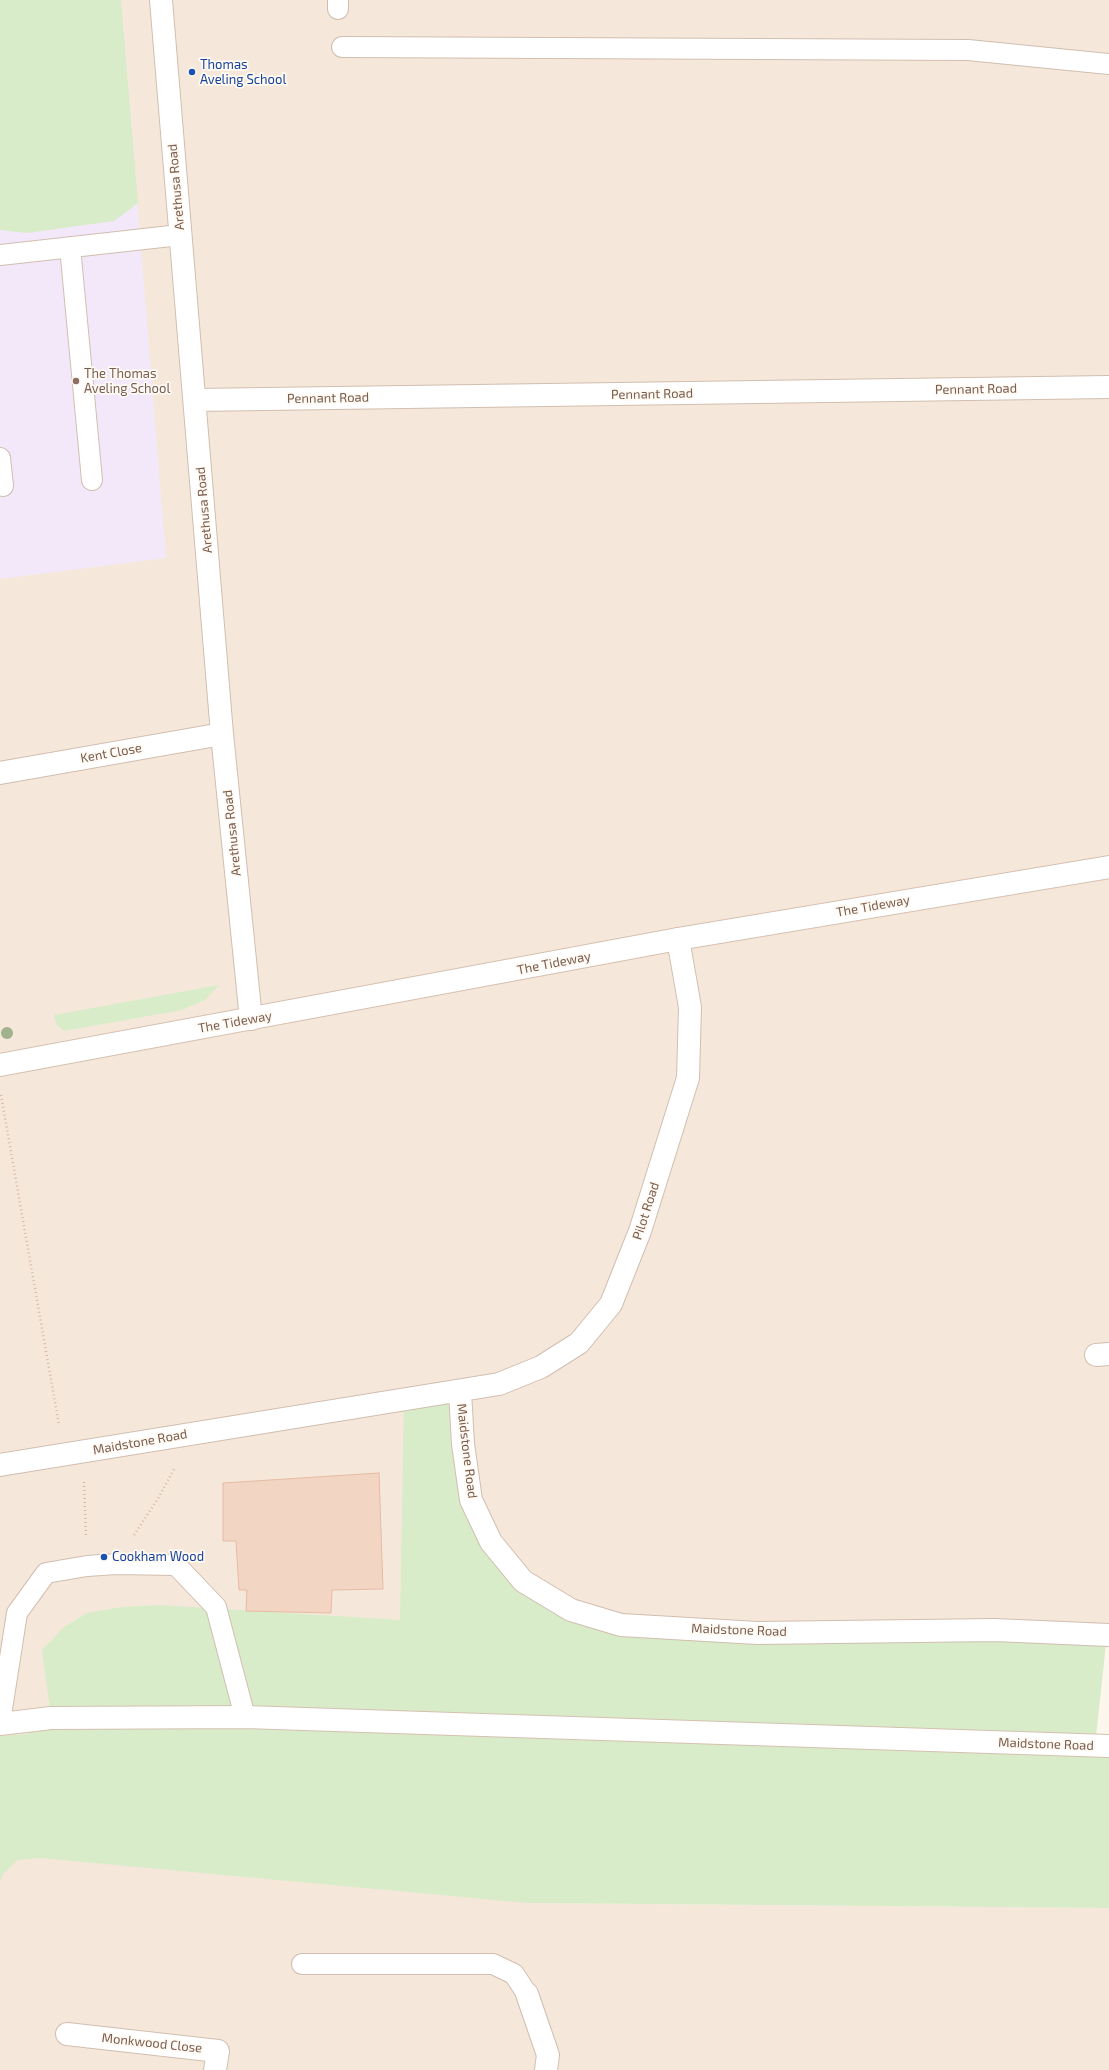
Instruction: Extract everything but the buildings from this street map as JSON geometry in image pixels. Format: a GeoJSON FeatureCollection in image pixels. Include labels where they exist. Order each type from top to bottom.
{"type":"FeatureCollection","features":[{"type":"Feature","properties":{"kind":"street","name":"Arethusa Road"},"geometry":{"type":"LineString","coordinates":[[161,0],[222,734],[251,1019]]}},
{"type":"Feature","properties":{"kind":"street","name":"Pennant Road"},"geometry":{"type":"LineString","coordinates":[[195,400],[1109,387]]}},
{"type":"Feature","properties":{"kind":"street","name":"Kent Close"},"geometry":{"type":"LineString","coordinates":[[0,773],[222,734]]}},
{"type":"Feature","properties":{"kind":"street","name":"The Tideway"},"geometry":{"type":"LineString","coordinates":[[0,1065],[678,939],[1109,867]]}},
{"type":"Feature","properties":{"kind":"street","name":"Pilot Road"},"geometry":{"type":"LineString","coordinates":[[460,1392],[499,1384],[541,1367],[579,1343],[611,1304],[640,1230],[688,1078],[690,1007],[678,939]]}},
{"type":"Feature","properties":{"kind":"street","name":"Maidstone Road"},"geometry":{"type":"LineString","coordinates":[[0,1465],[404,1398],[460,1392],[464,1444],[471,1500],[491,1542],[523,1581],[571,1610],[622,1625],[757,1633],[995,1630],[1109,1635]]}},
{"type":"Feature","properties":{"kind":"street","name":"Maidstone Road"},"geometry":{"type":"LineString","coordinates":[[0,1723],[51,1718],[245,1717],[1109,1746]]}},
{"type":"Feature","properties":{"kind":"street"},"geometry":{"type":"LineString","coordinates":[[527,1994],[548,2054],[546,2070]]}},
{"type":"Feature","properties":{"kind":"street","name":"Monkwood Close"},"geometry":{"type":"LineString","coordinates":[[67,2034],[218,2051],[215,2070]]}},
{"type":"Feature","properties":{"kind":"lane"},"geometry":{"type":"LineString","coordinates":[[342,47],[968,50],[1109,64]]}},
{"type":"Feature","properties":{"kind":"lane"},"geometry":{"type":"LineString","coordinates":[[0,254],[180,235]]}},
{"type":"Feature","properties":{"kind":"lane"},"geometry":{"type":"LineString","coordinates":[[70,247],[92,480]]}},
{"type":"Feature","properties":{"kind":"lane"},"geometry":{"type":"LineString","coordinates":[[0,458],[3,486]]}},
{"type":"Feature","properties":{"kind":"lane"},"geometry":{"type":"LineString","coordinates":[[0,1723],[17,1612],[46,1574],[88,1566],[116,1564],[176,1566],[216,1607],[245,1717]]}},
{"type":"Feature","properties":{"kind":"lane"},"geometry":{"type":"LineString","coordinates":[[302,1964],[493,1964],[514,1974],[527,1994]]}},
{"type":"Feature","properties":{"kind":"path"},"geometry":{"type":"LineString","coordinates":[[0,1091],[73,1453],[88,1566]]}},
{"type":"Feature","properties":{"kind":"path"},"geometry":{"type":"LineString","coordinates":[[116,1564],[159,1497],[192,1433]]}},
{"type":"Feature","properties":{"kind":"shaded area"},"geometry":{"type":"Polygon","coordinates":[[[0,0],[1109,0],[1109,1635],[527,1903],[1109,1908],[1109,2070],[0,2070],[0,0]]]}},
{"type":"Feature","properties":{"kind":"shaded area","name":"The Thomas Aveling School"},"geometry":{"type":"Polygon","coordinates":[[[0,0],[121,0],[166,558],[0,579],[0,0]]]}},
{"type":"Feature","properties":{"kind":"green space"},"geometry":{"type":"Polygon","coordinates":[[[0,0],[121,0],[138,203],[114,221],[27,233],[0,230],[0,0]]]}},
{"type":"Feature","properties":{"kind":"green space"},"geometry":{"type":"Polygon","coordinates":[[[219,985],[205,1000],[182,1010],[64,1031],[56,1024],[54,1015],[219,985]]]}},
{"type":"Feature","properties":{"kind":"green space"},"geometry":{"type":"Polygon","coordinates":[[[460,1392],[471,1499],[523,1581],[621,1625],[1107,1635],[1095,1745],[1109,1746],[1109,1908],[527,1903],[40,1858],[17,1860],[3,1874],[0,1881],[0,1736],[27,1734],[51,1718],[42,1650],[64,1627],[87,1613],[122,1607],[160,1605],[400,1620],[404,1398],[460,1392]]]}},
{"type":"Feature","properties":{"kind":"place","name":"Thomas Aveling School"},"geometry":{"type":"Point","coordinates":[192,72]}},
{"type":"Feature","properties":{"kind":"place","name":"The Thomas Aveling School"},"geometry":{"type":"Point","coordinates":[76,381]}},
{"type":"Feature","properties":{"kind":"place","name":"Cookham Wood"},"geometry":{"type":"Point","coordinates":[104,1557]}}]}
